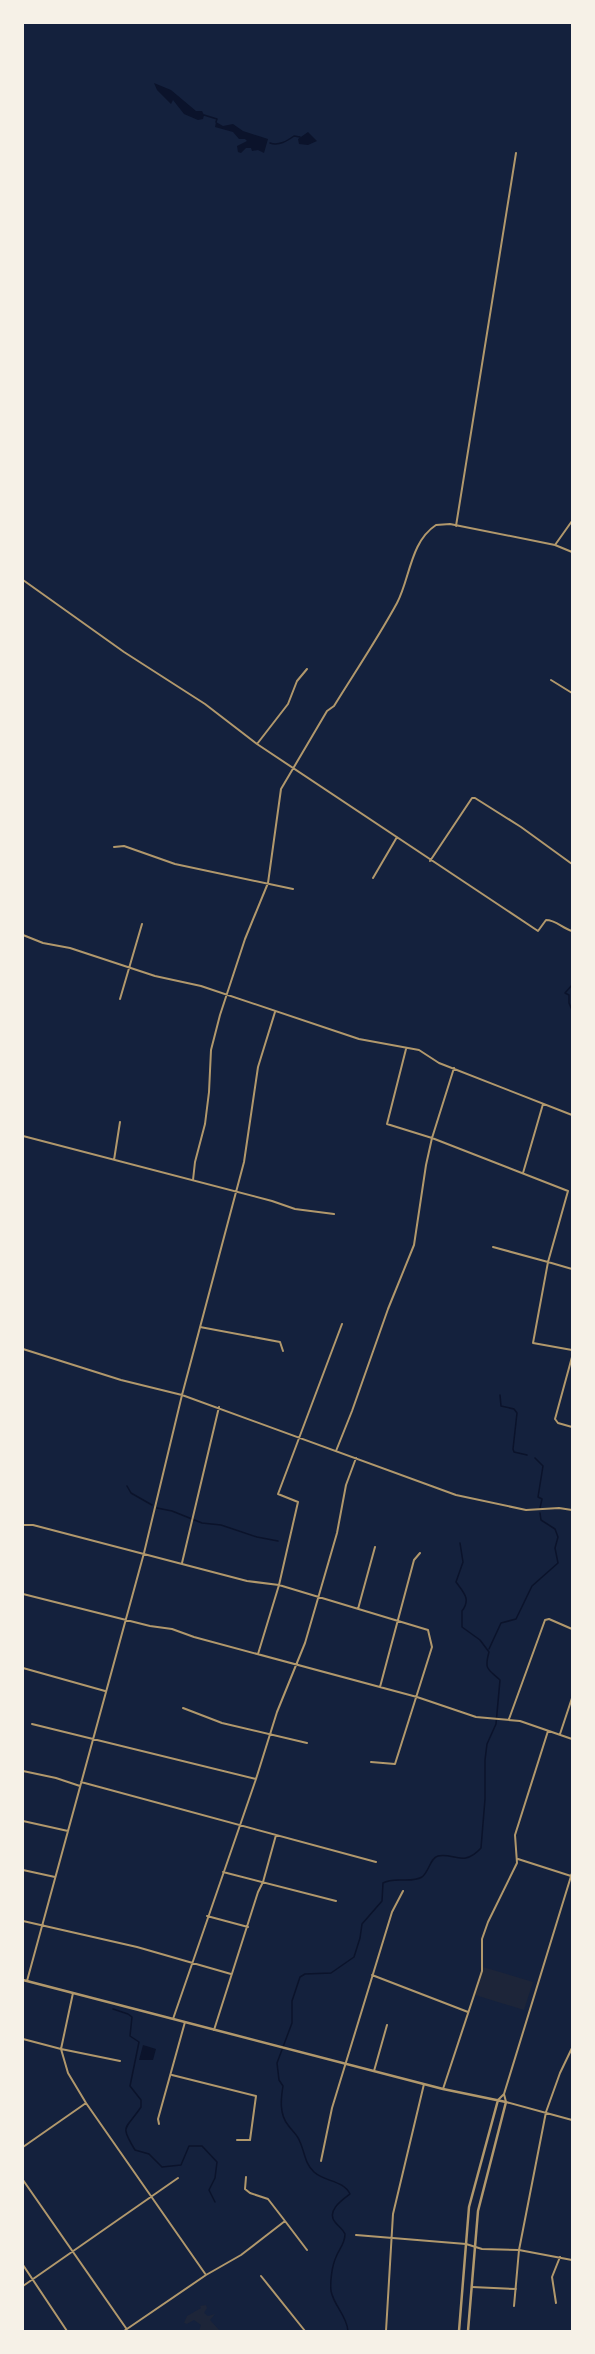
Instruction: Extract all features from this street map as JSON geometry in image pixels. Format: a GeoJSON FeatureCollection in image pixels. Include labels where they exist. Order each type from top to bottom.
{"type":"FeatureCollection","features":[{"type":"Feature","properties":{"kind":"street"},"geometry":{"type":"LineString","coordinates":[[456,526],[516,153]]}},
{"type":"Feature","properties":{"kind":"street"},"geometry":{"type":"LineString","coordinates":[[555,546],[572,521]]}},
{"type":"Feature","properties":{"kind":"street"},"geometry":{"type":"LineString","coordinates":[[193,1180],[205,1124],[209,1092],[211,1050],[226,996],[245,939],[268,882],[281,789],[327,711],[334,706],[397,602],[411,562],[427,534],[437,525],[456,526],[555,546],[572,552]]}},
{"type":"Feature","properties":{"kind":"street"},"geometry":{"type":"LineString","coordinates":[[23,580],[124,652],[205,704],[257,744],[430,861],[538,931],[546,920],[553,920],[564,928],[572,931]]}},
{"type":"Feature","properties":{"kind":"street"},"geometry":{"type":"LineString","coordinates":[[257,744],[288,704],[297,681],[307,669]]}},
{"type":"Feature","properties":{"kind":"street"},"geometry":{"type":"LineString","coordinates":[[551,680],[572,692]]}},
{"type":"Feature","properties":{"kind":"street"},"geometry":{"type":"LineString","coordinates":[[430,861],[472,798],[475,798],[521,827],[572,864]]}},
{"type":"Feature","properties":{"kind":"street"},"geometry":{"type":"LineString","coordinates":[[373,878],[397,838]]}},
{"type":"Feature","properties":{"kind":"street"},"geometry":{"type":"LineString","coordinates":[[114,847],[124,846],[175,864],[268,882],[293,889]]}},
{"type":"Feature","properties":{"kind":"street"},"geometry":{"type":"LineString","coordinates":[[120,999],[142,924]]}},
{"type":"Feature","properties":{"kind":"street"},"geometry":{"type":"LineString","coordinates":[[23,935],[43,943],[70,948],[155,976],[180,980],[187,984],[201,986],[226,996],[359,1039],[406,1049],[419,1050],[439,1063],[572,1115]]}},
{"type":"Feature","properties":{"kind":"street"},"geometry":{"type":"LineString","coordinates":[[27,1982],[124,1620],[144,1553],[182,1395],[235,1191],[244,1162],[258,1067],[275,1012]]}},
{"type":"Feature","properties":{"kind":"street"},"geometry":{"type":"LineString","coordinates":[[406,1049],[387,1124],[432,1138],[568,1191],[548,1262],[533,1343],[572,1350]]}},
{"type":"Feature","properties":{"kind":"street"},"geometry":{"type":"LineString","coordinates":[[336,1451],[352,1411],[388,1309],[414,1245],[426,1165],[432,1138],[454,1068]]}},
{"type":"Feature","properties":{"kind":"street"},"geometry":{"type":"LineString","coordinates":[[523,1173],[543,1104]]}},
{"type":"Feature","properties":{"kind":"street"},"geometry":{"type":"LineString","coordinates":[[114,1160],[120,1122]]}},
{"type":"Feature","properties":{"kind":"street"},"geometry":{"type":"LineString","coordinates":[[23,1136],[235,1191],[295,1209],[334,1214]]}},
{"type":"Feature","properties":{"kind":"street"},"geometry":{"type":"LineString","coordinates":[[493,1247],[572,1269]]}},
{"type":"Feature","properties":{"kind":"street"},"geometry":{"type":"LineString","coordinates":[[258,1654],[279,1585],[298,1502],[278,1494],[342,1324]]}},
{"type":"Feature","properties":{"kind":"street"},"geometry":{"type":"LineString","coordinates":[[200,1327],[280,1342],[283,1351]]}},
{"type":"Feature","properties":{"kind":"street"},"geometry":{"type":"LineString","coordinates":[[23,1349],[121,1380],[182,1395],[219,1407],[456,1495],[526,1510],[559,1508],[572,1510]]}},
{"type":"Feature","properties":{"kind":"street"},"geometry":{"type":"LineString","coordinates":[[572,1357],[555,1419],[558,1423],[572,1427]]}},
{"type":"Feature","properties":{"kind":"street"},"geometry":{"type":"LineString","coordinates":[[182,1563],[219,1407]]}},
{"type":"Feature","properties":{"kind":"street"},"geometry":{"type":"LineString","coordinates":[[173,2019],[207,1916],[256,1779],[277,1712],[298,1665],[337,1533],[346,1485],[356,1458]]}},
{"type":"Feature","properties":{"kind":"street"},"geometry":{"type":"LineString","coordinates":[[23,1524],[33,1525],[110,1546],[144,1553],[247,1581],[279,1585],[428,1631],[432,1647],[395,1764],[371,1762]]}},
{"type":"Feature","properties":{"kind":"street"},"geometry":{"type":"LineString","coordinates":[[358,1609],[375,1547]]}},
{"type":"Feature","properties":{"kind":"street"},"geometry":{"type":"LineString","coordinates":[[380,1687],[414,1560],[420,1554]]}},
{"type":"Feature","properties":{"kind":"street"},"geometry":{"type":"LineString","coordinates":[[23,1594],[124,1620],[172,1629],[194,1637],[417,1697],[476,1717],[509,1719],[572,1739]]}},
{"type":"Feature","properties":{"kind":"street"},"geometry":{"type":"LineString","coordinates":[[509,1719],[545,1620],[549,1618],[572,1629]]}},
{"type":"Feature","properties":{"kind":"street"},"geometry":{"type":"LineString","coordinates":[[23,1668],[105,1691]]}},
{"type":"Feature","properties":{"kind":"street"},"geometry":{"type":"LineString","coordinates":[[560,1734],[572,1698]]}},
{"type":"Feature","properties":{"kind":"street"},"geometry":{"type":"LineString","coordinates":[[184,1708],[222,1723],[307,1743]]}},
{"type":"Feature","properties":{"kind":"street"},"geometry":{"type":"LineString","coordinates":[[32,1724],[93,1737],[256,1779]]}},
{"type":"Feature","properties":{"kind":"street"},"geometry":{"type":"LineString","coordinates":[[443,2089],[482,1971],[482,1945],[484,1934],[518,1859],[515,1835],[548,1731]]}},
{"type":"Feature","properties":{"kind":"street"},"geometry":{"type":"LineString","coordinates":[[23,1771],[56,1778],[80,1786]]}},
{"type":"Feature","properties":{"kind":"street"},"geometry":{"type":"LineString","coordinates":[[80,1782],[376,1862]]}},
{"type":"Feature","properties":{"kind":"street"},"geometry":{"type":"LineString","coordinates":[[23,1821],[68,1831]]}},
{"type":"Feature","properties":{"kind":"street"},"geometry":{"type":"LineString","coordinates":[[214,2030],[258,1892],[264,1882],[276,1835]]}},
{"type":"Feature","properties":{"kind":"street"},"geometry":{"type":"LineString","coordinates":[[518,1859],[571,1876]]}},
{"type":"Feature","properties":{"kind":"street"},"geometry":{"type":"LineString","coordinates":[[23,1870],[55,1877]]}},
{"type":"Feature","properties":{"kind":"street"},"geometry":{"type":"LineString","coordinates":[[223,1872],[336,1901]]}},
{"type":"Feature","properties":{"kind":"street"},"geometry":{"type":"LineString","coordinates":[[459,2331],[469,2207],[498,2100],[504,2094],[572,1873]]}},
{"type":"Feature","properties":{"kind":"street"},"geometry":{"type":"LineString","coordinates":[[321,2161],[332,2108],[345,2064],[392,1912],[402,1891]]}},
{"type":"Feature","properties":{"kind":"street"},"geometry":{"type":"LineString","coordinates":[[207,1916],[248,1927]]}},
{"type":"Feature","properties":{"kind":"street"},"geometry":{"type":"LineString","coordinates":[[23,1921],[137,1947],[231,1974]]}},
{"type":"Feature","properties":{"kind":"street"},"geometry":{"type":"LineString","coordinates":[[372,1975],[468,2012]]}},
{"type":"Feature","properties":{"kind":"street"},"geometry":{"type":"LineString","coordinates":[[23,1980],[443,2089],[498,2100],[572,2120]]}},
{"type":"Feature","properties":{"kind":"street"},"geometry":{"type":"LineString","coordinates":[[73,1993],[61,2049],[68,2073],[86,2103],[150,2198],[206,2275]]}},
{"type":"Feature","properties":{"kind":"street"},"geometry":{"type":"LineString","coordinates":[[159,2124],[158,2119],[172,2075],[185,2022]]}},
{"type":"Feature","properties":{"kind":"street"},"geometry":{"type":"LineString","coordinates":[[374,2071],[387,2025]]}},
{"type":"Feature","properties":{"kind":"street"},"geometry":{"type":"LineString","coordinates":[[23,2039],[61,2049],[120,2060]]}},
{"type":"Feature","properties":{"kind":"street"},"geometry":{"type":"LineString","coordinates":[[514,2306],[519,2250],[546,2112],[560,2073],[572,2048]]}},
{"type":"Feature","properties":{"kind":"street"},"geometry":{"type":"LineString","coordinates":[[172,2075],[256,2096],[250,2140],[237,2140]]}},
{"type":"Feature","properties":{"kind":"street"},"geometry":{"type":"LineString","coordinates":[[386,2331],[394,2207],[424,2084]]}},
{"type":"Feature","properties":{"kind":"street"},"geometry":{"type":"LineString","coordinates":[[468,2331],[478,2211],[506,2102],[504,2094]]}},
{"type":"Feature","properties":{"kind":"street"},"geometry":{"type":"LineString","coordinates":[[23,2147],[86,2103]]}},
{"type":"Feature","properties":{"kind":"street"},"geometry":{"type":"LineString","coordinates":[[246,2177],[245,2189],[250,2193],[268,2199],[307,2250]]}},
{"type":"Feature","properties":{"kind":"street"},"geometry":{"type":"LineString","coordinates":[[23,2286],[178,2178]]}},
{"type":"Feature","properties":{"kind":"street"},"geometry":{"type":"LineString","coordinates":[[23,2180],[127,2330]]}},
{"type":"Feature","properties":{"kind":"street"},"geometry":{"type":"LineString","coordinates":[[124,2331],[206,2275],[241,2255],[285,2221]]}},
{"type":"Feature","properties":{"kind":"street"},"geometry":{"type":"LineString","coordinates":[[356,2235],[466,2244],[482,2249],[519,2250],[572,2260]]}},
{"type":"Feature","properties":{"kind":"street"},"geometry":{"type":"LineString","coordinates":[[556,2303],[552,2276],[560,2257]]}},
{"type":"Feature","properties":{"kind":"street"},"geometry":{"type":"LineString","coordinates":[[23,2265],[67,2331]]}},
{"type":"Feature","properties":{"kind":"street"},"geometry":{"type":"LineString","coordinates":[[261,2276],[305,2331]]}},
{"type":"Feature","properties":{"kind":"street"},"geometry":{"type":"LineString","coordinates":[[472,2287],[516,2289]]}},
{"type":"Feature","properties":{"kind":"shaded area"},"geometry":{"type":"Polygon","coordinates":[[[154,83],[171,90],[196,111],[202,111],[204,115],[203,119],[198,120],[184,114],[173,100],[171,104],[157,90],[154,83]]]}},
{"type":"Feature","properties":{"kind":"shaded area"},"geometry":{"type":"Polygon","coordinates":[[[216,122],[223,126],[233,124],[243,131],[268,139],[264,153],[258,150],[252,151],[251,148],[246,148],[241,153],[238,152],[237,146],[247,141],[245,139],[239,139],[233,132],[215,127],[216,122]]]}},
{"type":"Feature","properties":{"kind":"shaded area"},"geometry":{"type":"Polygon","coordinates":[[[308,132],[317,141],[308,145],[299,144],[298,139],[308,132]]]}},
{"type":"Feature","properties":{"kind":"shaded area"},"geometry":{"type":"Polygon","coordinates":[[[483,1967],[533,1982],[524,2010],[475,1995],[483,1967]]]}},
{"type":"Feature","properties":{"kind":"shaded area"},"geometry":{"type":"Polygon","coordinates":[[[143,2045],[156,2049],[153,2060],[139,2060],[143,2045]]]}},
{"type":"Feature","properties":{"kind":"shaded area"},"geometry":{"type":"Polygon","coordinates":[[[206,2305],[207,2308],[204,2313],[208,2316],[215,2314],[210,2320],[220,2331],[199,2331],[201,2325],[194,2320],[187,2324],[184,2323],[187,2316],[201,2308],[200,2306],[206,2305]]]}},
{"type":"Feature","properties":{"kind":"waterway"},"geometry":{"type":"LineString","coordinates":[[204,115],[217,119],[216,122]]}},
{"type":"Feature","properties":{"kind":"waterway"},"geometry":{"type":"LineString","coordinates":[[270,143],[280,143],[294,136],[300,137]]}},
{"type":"Feature","properties":{"kind":"waterway"},"geometry":{"type":"LineString","coordinates":[[572,985],[565,993],[569,995],[569,1003],[572,1010]]}},
{"type":"Feature","properties":{"kind":"waterway"},"geometry":{"type":"LineString","coordinates":[[500,1395],[501,1406],[514,1409],[517,1413],[513,1449],[514,1452],[527,1455]]}},
{"type":"Feature","properties":{"kind":"waterway"},"geometry":{"type":"LineString","coordinates":[[535,1458],[543,1466],[538,1497],[542,1499],[540,1508]]}},
{"type":"Feature","properties":{"kind":"waterway"},"geometry":{"type":"LineString","coordinates":[[127,1486],[131,1493],[152,1505]]}},
{"type":"Feature","properties":{"kind":"waterway"},"geometry":{"type":"LineString","coordinates":[[157,1508],[172,1511],[202,1523],[221,1525],[257,1537],[278,1541]]}},
{"type":"Feature","properties":{"kind":"waterway"},"geometry":{"type":"LineString","coordinates":[[489,1649],[501,1623],[516,1619],[532,1586],[558,1563],[555,1548],[558,1537],[555,1529],[541,1520],[540,1513]]}},
{"type":"Feature","properties":{"kind":"waterway"},"geometry":{"type":"LineString","coordinates":[[348,2331],[331,2291],[333,2265],[345,2238],[345,2234],[335,2222],[332,2214],[336,2206],[350,2194],[343,2186],[323,2178],[311,2169],[299,2140],[283,2116],[281,2101],[283,2086],[279,2080],[277,2063],[292,2023],[292,2001],[300,1977],[305,1974],[331,1973],[354,1957],[360,1938],[362,1924],[382,1901],[383,1883],[392,1880],[417,1879],[424,1875],[435,1857],[443,1855],[458,1858],[469,1857],[481,1848],[485,1799],[485,1760],[487,1744],[496,1724],[500,1680],[488,1669],[487,1662],[489,1652],[480,1640],[462,1627],[462,1611],[465,1607],[466,1599],[464,1593],[456,1582],[463,1562],[460,1543]]}},
{"type":"Feature","properties":{"kind":"waterway"},"geometry":{"type":"LineString","coordinates":[[113,2009],[128,2014],[132,2017],[130,2036],[139,2042],[130,2086],[141,2100],[141,2107],[126,2127],[127,2136],[130,2142],[135,2150],[149,2154],[162,2167],[181,2165],[189,2146],[202,2146],[217,2162],[215,2178],[209,2190],[215,2202]]}}]}
